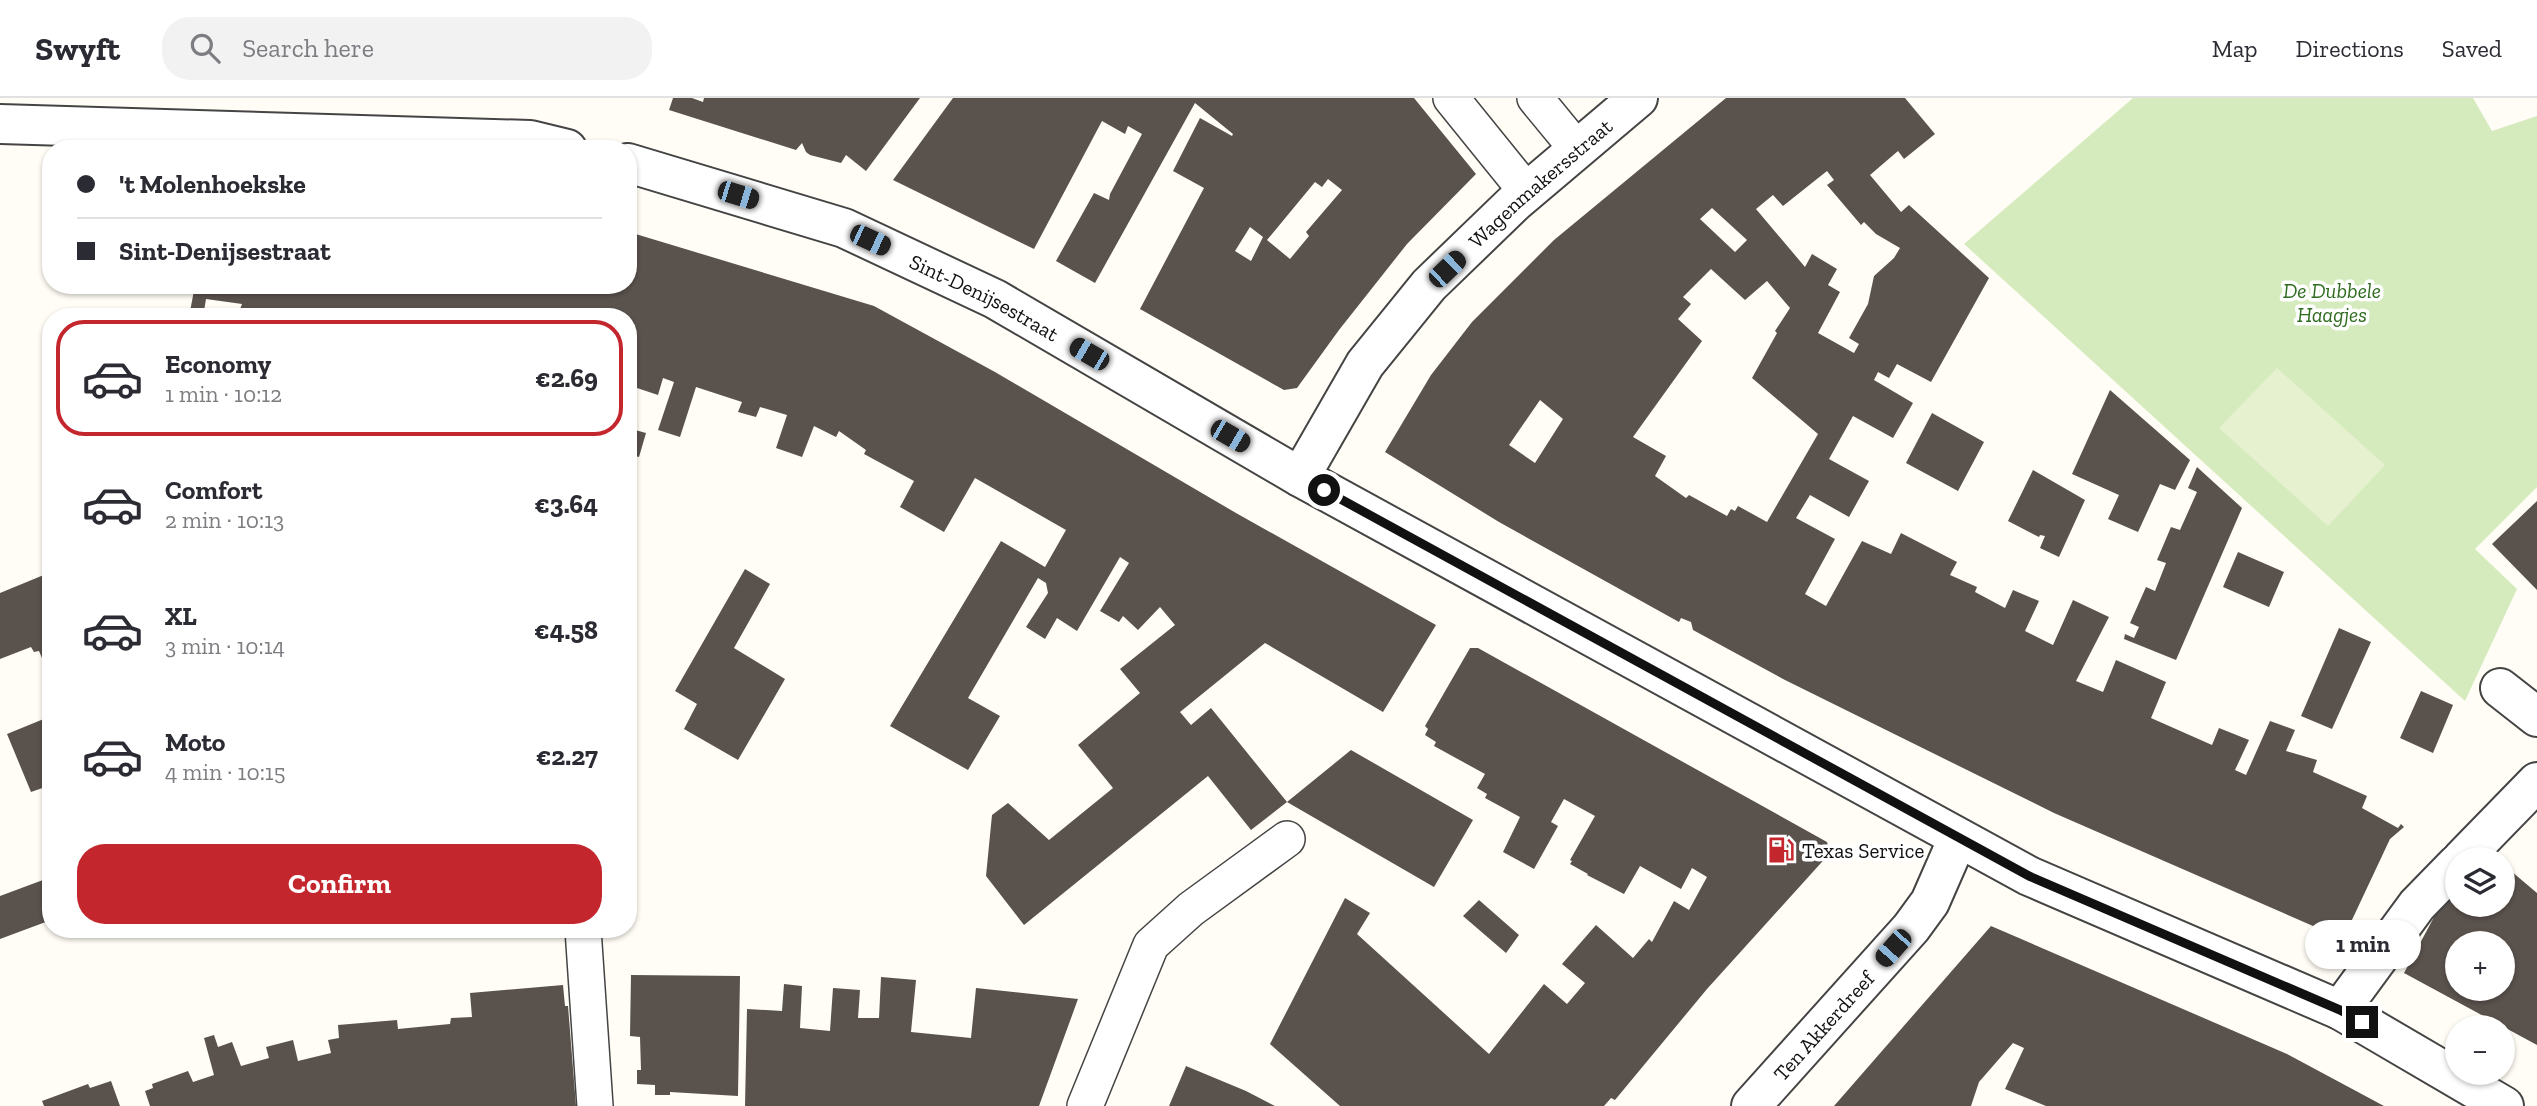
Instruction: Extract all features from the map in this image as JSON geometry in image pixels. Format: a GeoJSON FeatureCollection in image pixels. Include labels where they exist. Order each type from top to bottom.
{"type":"FeatureCollection","features":[{"type":"Feature","properties":{"kind":"street","name":"Wagenmakersstraat"},"geometry":{"type":"LineString","coordinates":[[1300,477],[1373,354],[1429,285],[1527,191],[1638,98]]}},
{"type":"Feature","properties":{"kind":"street"},"geometry":{"type":"LineString","coordinates":[[0,124],[530,140]]}},
{"type":"Feature","properties":{"kind":"street","name":"Sint-Denijsestraat"},"geometry":{"type":"LineString","coordinates":[[637,165],[844,228],[995,299],[1300,477],[2029,876],[2340,1010],[2504,1106]]}},
{"type":"Feature","properties":{"kind":"street"},"geometry":{"type":"LineString","coordinates":[[2500,688],[2537,717]]}},
{"type":"Feature","properties":{"kind":"street"},"geometry":{"type":"LineString","coordinates":[[2474,847],[2537,782]]}},
{"type":"Feature","properties":{"kind":"street","name":"Ten Akkerdreef"},"geometry":{"type":"LineString","coordinates":[[1751,1106],[1911,928],[1930,902],[1958,838]]}},
{"type":"Feature","properties":{"kind":"street"},"geometry":{"type":"LineString","coordinates":[[2340,1010],[2417,905],[2445,876]]}},
{"type":"Feature","properties":{"kind":"lane"},"geometry":{"type":"LineString","coordinates":[[1451,98],[1527,191]]}},
{"type":"Feature","properties":{"kind":"lane"},"geometry":{"type":"LineString","coordinates":[[1535,98],[1577,149]]}},
{"type":"Feature","properties":{"kind":"lane"},"geometry":{"type":"LineString","coordinates":[[1085,1106],[1151,945],[1191,909],[1287,839]]}},
{"type":"Feature","properties":{"kind":"lane"},"geometry":{"type":"LineString","coordinates":[[584,938],[595,1106]]}},
{"type":"Feature","properties":{"kind":"green space","name":"De Dubbele Haagjes"},"geometry":{"type":"Polygon","coordinates":[[[2133,98],[2473,98],[2492,131],[2537,116],[2537,487],[2475,549],[2517,589],[2465,701],[1964,244],[2133,98]]]}},
{"type":"Feature","properties":{"kind":"green space"},"geometry":{"type":"Polygon","coordinates":[[[2277,368],[2385,465],[2328,526],[2219,428],[2277,368]]]}},
{"type":"Feature","properties":{"kind":"building"},"geometry":{"type":"Polygon","coordinates":[[[673,98],[692,98],[703,102],[704,98],[920,98],[866,171],[846,155],[841,163],[810,155],[802,143],[796,150],[669,110],[673,98]]]}},
{"type":"Feature","properties":{"kind":"building"},"geometry":{"type":"Polygon","coordinates":[[[953,98],[1414,98],[1476,174],[1407,244],[1297,388],[1284,390],[1140,309],[1204,188],[1173,171],[1200,118],[1232,136],[1233,134],[1195,103],[1095,283],[1056,261],[1094,193],[1109,200],[1142,134],[1128,126],[1125,134],[1102,121],[1034,249],[893,180],[953,98]],[[1328,179],[1322,187],[1315,182],[1267,240],[1290,259],[1309,236],[1306,232],[1342,190],[1328,179]],[[1250,227],[1235,251],[1251,261],[1263,237],[1250,227]]]}},
{"type":"Feature","properties":{"kind":"building"},"geometry":{"type":"Polygon","coordinates":[[[1726,98],[1905,98],[1935,134],[1904,159],[1898,151],[1870,175],[1901,212],[1909,205],[1989,278],[1931,382],[1897,364],[1889,378],[1878,372],[1874,380],[1913,403],[1893,438],[1853,416],[1829,459],[1869,481],[1849,517],[1810,495],[1796,518],[1835,539],[1805,594],[1826,606],[1862,541],[1891,554],[1901,533],[1957,562],[1950,575],[1977,587],[1975,592],[2005,608],[2013,590],[2039,601],[2025,631],[2053,645],[2073,600],[2109,617],[2076,681],[2103,692],[2116,660],[2166,682],[2151,718],[2212,745],[2219,728],[2249,740],[2235,770],[2246,775],[2270,721],[2295,730],[2286,751],[2317,760],[2313,772],[2367,796],[2362,808],[2398,828],[2401,824],[2404,827],[2390,839],[2343,939],[2054,813],[1785,680],[1693,630],[1691,622],[1681,618],[1679,622],[1499,522],[1385,452],[1431,375],[1472,322],[1554,240],[1726,98]],[[1827,171],[1783,206],[1773,195],[1756,209],[1805,267],[1812,254],[1837,269],[1828,285],[1840,292],[1818,333],[1854,353],[1859,344],[1849,338],[1868,304],[1874,276],[1894,258],[1900,248],[1876,234],[1864,222],[1861,225],[1827,185],[1834,180],[1827,171]],[[1712,208],[1700,219],[1735,252],[1747,240],[1712,208]],[[1711,269],[1683,297],[1691,304],[1678,319],[1702,341],[1633,437],[1666,456],[1655,476],[1686,498],[1689,495],[1727,516],[1731,509],[1735,511],[1738,506],[1767,522],[1818,434],[1752,378],[1777,333],[1775,331],[1790,308],[1767,281],[1745,300],[1711,269]],[[1540,400],[1509,445],[1535,463],[1563,419],[1540,400]]]}},
{"type":"Feature","properties":{"kind":"building"},"geometry":{"type":"Polygon","coordinates":[[[637,234],[874,306],[995,372],[1236,513],[1436,625],[1383,712],[1265,643],[1180,712],[1191,725],[1211,708],[1287,802],[1251,830],[1208,776],[1024,925],[986,876],[992,815],[1008,803],[1049,840],[1113,788],[1078,745],[1140,693],[1120,669],[1175,625],[1160,607],[1138,630],[1123,616],[1119,622],[1100,611],[1129,563],[1120,557],[1077,631],[1057,618],[1045,639],[1026,627],[1048,593],[1046,583],[1038,578],[968,698],[1000,716],[968,770],[890,726],[1001,541],[1045,567],[1066,530],[975,478],[944,532],[900,507],[914,481],[864,454],[866,450],[839,431],[836,437],[814,426],[802,457],[776,448],[787,415],[760,407],[756,417],[738,412],[742,402],[696,387],[680,437],[658,430],[674,382],[663,378],[658,395],[637,388],[637,308],[240,308],[242,304],[206,299],[204,308],[191,308],[193,294],[637,294],[637,234]]]}},
{"type":"Feature","properties":{"kind":"building"},"geometry":{"type":"Polygon","coordinates":[[[2110,390],[2190,460],[2175,490],[2160,484],[2138,532],[2108,519],[2119,495],[2072,474],[2110,390]]]}},
{"type":"Feature","properties":{"kind":"building"},"geometry":{"type":"Polygon","coordinates":[[[1932,413],[1984,442],[1958,491],[1906,463],[1932,413]]]}},
{"type":"Feature","properties":{"kind":"building"},"geometry":{"type":"Polygon","coordinates":[[[637,430],[646,433],[637,456],[637,430]]]}},
{"type":"Feature","properties":{"kind":"building"},"geometry":{"type":"Polygon","coordinates":[[[2197,467],[2242,508],[2176,660],[2124,639],[2125,634],[2134,638],[2139,627],[2130,623],[2146,587],[2155,591],[2166,563],[2157,560],[2171,527],[2180,530],[2197,492],[2188,488],[2197,467]]]}},
{"type":"Feature","properties":{"kind":"building"},"geometry":{"type":"Polygon","coordinates":[[[2033,470],[2085,500],[2059,557],[2040,548],[2045,536],[2039,537],[2008,521],[2033,470]]]}},
{"type":"Feature","properties":{"kind":"building"},"geometry":{"type":"Polygon","coordinates":[[[2537,501],[2537,590],[2492,544],[2537,501]]]}},
{"type":"Feature","properties":{"kind":"building"},"geometry":{"type":"Polygon","coordinates":[[[2238,552],[2284,572],[2269,607],[2223,587],[2238,552]]]}},
{"type":"Feature","properties":{"kind":"building"},"geometry":{"type":"Polygon","coordinates":[[[745,569],[770,584],[734,648],[785,679],[738,760],[684,729],[697,704],[675,691],[745,569]]]}},
{"type":"Feature","properties":{"kind":"building"},"geometry":{"type":"Polygon","coordinates":[[[42,576],[42,658],[39,651],[34,652],[31,647],[0,659],[0,593],[42,576]]]}},
{"type":"Feature","properties":{"kind":"building"},"geometry":{"type":"Polygon","coordinates":[[[2339,628],[2371,642],[2332,729],[2301,716],[2339,628]]]}},
{"type":"Feature","properties":{"kind":"building"},"geometry":{"type":"Polygon","coordinates":[[[1470,648],[1478,648],[1827,842],[1830,853],[1707,989],[1615,1100],[1611,1098],[1604,1106],[1340,1106],[1270,1044],[1345,898],[1370,913],[1357,934],[1489,1054],[1544,984],[1567,1004],[1585,983],[1562,964],[1596,925],[1633,958],[1649,939],[1652,942],[1674,901],[1689,910],[1707,877],[1692,868],[1681,889],[1640,866],[1624,894],[1587,875],[1570,864],[1570,860],[1595,816],[1564,799],[1551,822],[1558,826],[1534,869],[1503,852],[1520,817],[1485,798],[1487,794],[1477,788],[1485,774],[1434,746],[1436,742],[1425,735],[1428,729],[1425,726],[1470,648]]]}},
{"type":"Feature","properties":{"kind":"building"},"geometry":{"type":"Polygon","coordinates":[[[2421,691],[2453,705],[2433,753],[2400,738],[2421,691]]]}},
{"type":"Feature","properties":{"kind":"building"},"geometry":{"type":"Polygon","coordinates":[[[42,720],[42,788],[31,792],[7,734],[42,720]]]}},
{"type":"Feature","properties":{"kind":"building"},"geometry":{"type":"Polygon","coordinates":[[[1351,750],[1473,820],[1434,887],[1287,802],[1351,750]]]}},
{"type":"Feature","properties":{"kind":"building"},"geometry":{"type":"Polygon","coordinates":[[[2515,874],[2537,893],[2537,1045],[2515,1033],[2515,1015],[2482,1015],[2456,1001],[2515,1001],[2515,931],[2445,931],[2445,995],[2404,973],[2440,906],[2445,902],[2445,917],[2515,917],[2515,874]]]}},
{"type":"Feature","properties":{"kind":"building"},"geometry":{"type":"Polygon","coordinates":[[[42,880],[42,923],[0,939],[0,896],[42,880]]]}},
{"type":"Feature","properties":{"kind":"building"},"geometry":{"type":"Polygon","coordinates":[[[1479,900],[1519,935],[1506,953],[1463,916],[1479,900]]]}},
{"type":"Feature","properties":{"kind":"building"},"geometry":{"type":"Polygon","coordinates":[[[1991,926],[2287,1054],[2384,1106],[2046,1106],[2005,1089],[2024,1048],[2013,1043],[1979,1082],[1971,1106],[1834,1106],[1991,926]]]}},
{"type":"Feature","properties":{"kind":"building"},"geometry":{"type":"Polygon","coordinates":[[[631,975],[740,976],[738,1096],[670,1092],[670,1095],[655,1095],[655,1085],[637,1084],[637,1070],[641,1070],[640,1037],[630,1036],[631,975]]]}},
{"type":"Feature","properties":{"kind":"building"},"geometry":{"type":"Polygon","coordinates":[[[881,977],[916,980],[911,1032],[971,1038],[976,988],[1078,999],[1039,1106],[745,1106],[747,1009],[782,1011],[784,984],[802,986],[800,1028],[830,1031],[833,988],[860,990],[858,1018],[879,1018],[881,977]]]}},
{"type":"Feature","properties":{"kind":"building"},"geometry":{"type":"Polygon","coordinates":[[[563,985],[565,1006],[568,1006],[576,1106],[150,1106],[145,1091],[153,1088],[152,1084],[188,1071],[193,1082],[214,1075],[204,1038],[214,1035],[218,1047],[232,1042],[241,1066],[269,1058],[266,1047],[293,1040],[298,1061],[331,1053],[328,1040],[339,1038],[338,1025],[397,1020],[398,1029],[450,1024],[451,1018],[472,1017],[470,993],[563,985]]]}},
{"type":"Feature","properties":{"kind":"building"},"geometry":{"type":"Polygon","coordinates":[[[1186,1066],[1246,1091],[1275,1106],[1169,1106],[1186,1066]]]}},
{"type":"Feature","properties":{"kind":"building"},"geometry":{"type":"Polygon","coordinates":[[[111,1081],[120,1106],[44,1106],[42,1101],[88,1084],[90,1088],[111,1081]]]}},
{"type":"Feature","properties":{"kind":"place","name":"Texas Service"},"geometry":{"type":"Point","coordinates":[1781,850]}},
{"type":"Feature","properties":{"kind":"route"},"geometry":{"type":"LineString","coordinates":[[1324,490],[2029,876],[2340,1010],[2362,1022]]}}]}
